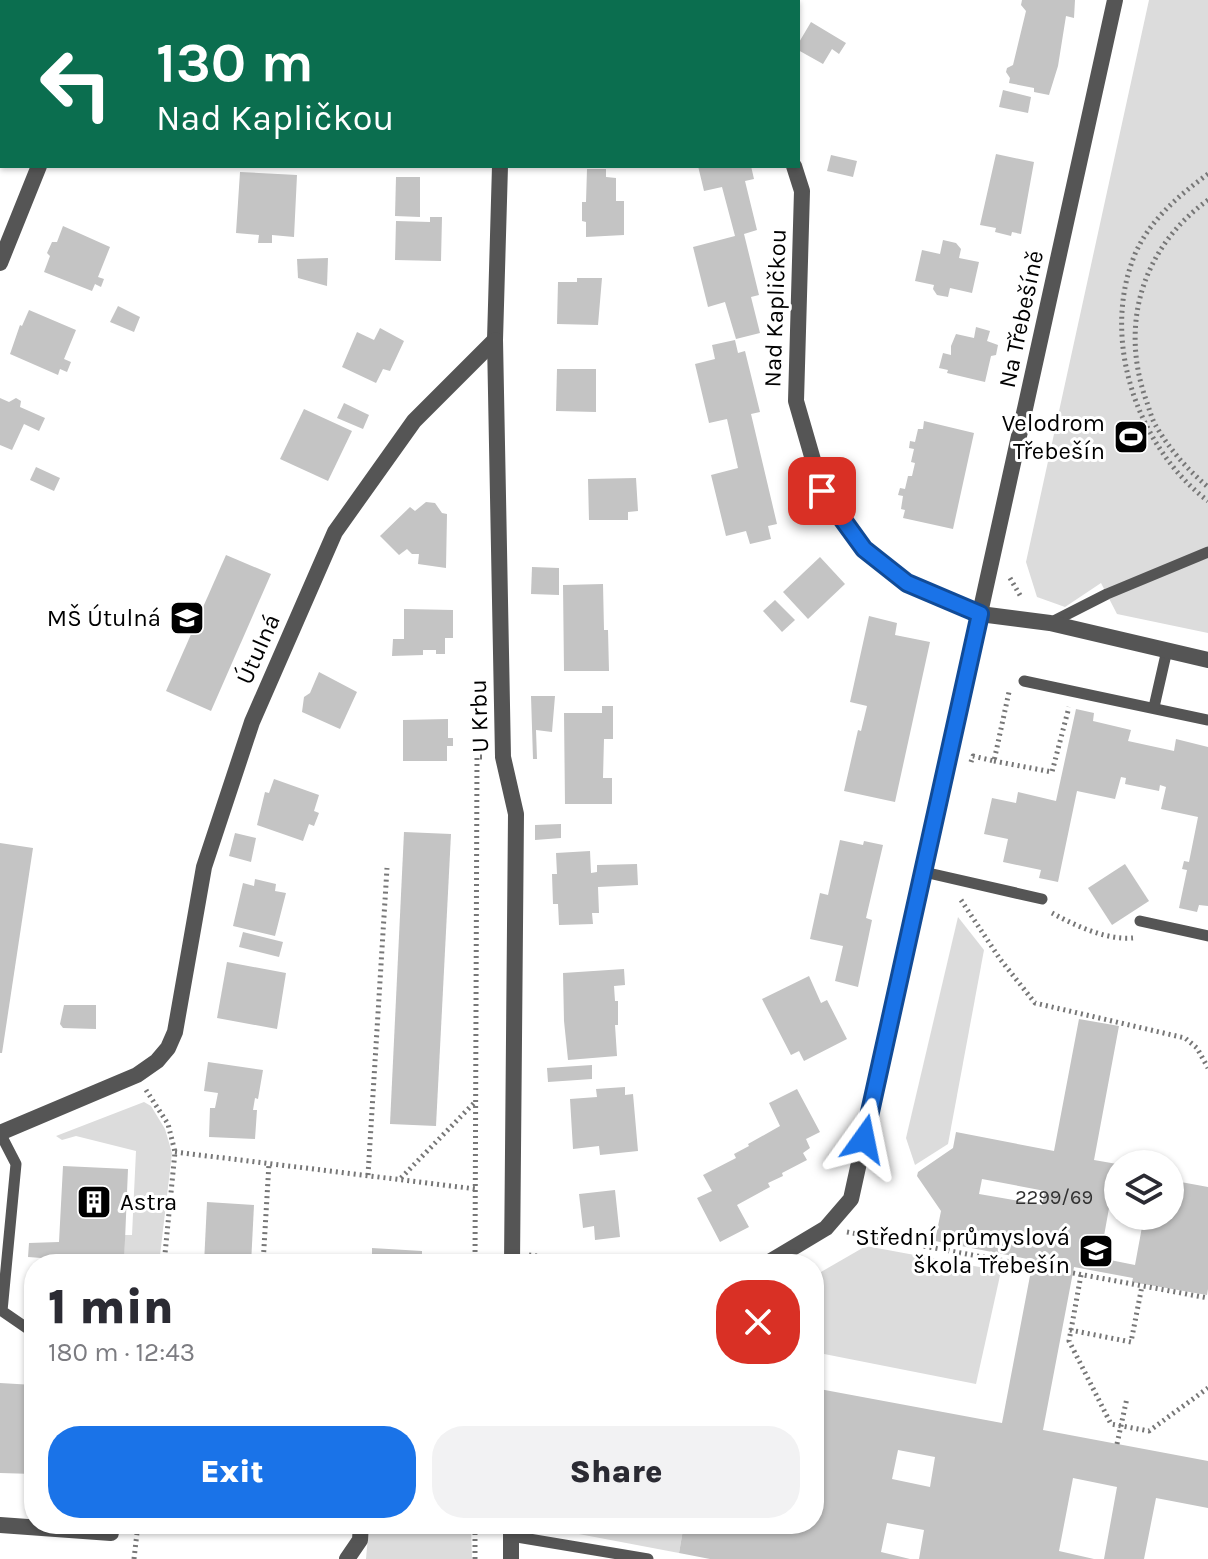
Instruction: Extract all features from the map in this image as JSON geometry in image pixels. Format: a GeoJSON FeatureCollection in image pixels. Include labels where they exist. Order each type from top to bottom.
{"type":"FeatureCollection","features":[{"type":"Feature","properties":{"kind":"street","name":"Na Třebešíně"},"geometry":{"type":"LineString","coordinates":[[783,1254],[826,1228],[851,1199],[1115,0]]}},
{"type":"Feature","properties":{"kind":"street"},"geometry":{"type":"LineString","coordinates":[[0,263],[38,168]]}},
{"type":"Feature","properties":{"kind":"street","name":"U Krbu"},"geometry":{"type":"LineString","coordinates":[[500,168],[495,340],[503,757],[516,814],[512,1254]]}},
{"type":"Feature","properties":{"kind":"street","name":"Nad Kapličkou"},"geometry":{"type":"LineString","coordinates":[[795,168],[802,191],[796,401],[822,491],[864,549],[907,583],[980,614],[1050,623],[1208,660]]}},
{"type":"Feature","properties":{"kind":"street","name":"Útulná"},"geometry":{"type":"LineString","coordinates":[[137,1075],[157,1061],[168,1048],[175,1032],[204,867],[252,722],[335,532],[414,421],[495,340]]}},
{"type":"Feature","properties":{"kind":"street"},"geometry":{"type":"LineString","coordinates":[[0,1133],[137,1075]]}},
{"type":"Feature","properties":{"kind":"street"},"geometry":{"type":"LineString","coordinates":[[0,1525],[24,1527]]}},
{"type":"Feature","properties":{"kind":"street"},"geometry":{"type":"LineString","coordinates":[[347,1559],[360,1540],[360,1534]]}},
{"type":"Feature","properties":{"kind":"street"},"geometry":{"type":"LineString","coordinates":[[511,1534],[511,1559]]}},
{"type":"Feature","properties":{"kind":"lane"},"geometry":{"type":"LineString","coordinates":[[1050,623],[1107,594],[1208,552]]}},
{"type":"Feature","properties":{"kind":"lane"},"geometry":{"type":"LineString","coordinates":[[1154,707],[1167,650]]}},
{"type":"Feature","properties":{"kind":"lane"},"geometry":{"type":"LineString","coordinates":[[1024,681],[1208,720]]}},
{"type":"Feature","properties":{"kind":"lane"},"geometry":{"type":"LineString","coordinates":[[924,872],[1038,898]]}},
{"type":"Feature","properties":{"kind":"lane"},"geometry":{"type":"LineString","coordinates":[[1140,921],[1208,936]]}},
{"type":"Feature","properties":{"kind":"lane"},"geometry":{"type":"LineString","coordinates":[[0,1133],[16,1164],[1,1315],[24,1328]]}},
{"type":"Feature","properties":{"kind":"lane"},"geometry":{"type":"LineString","coordinates":[[530,1534],[648,1559]]}},
{"type":"Feature","properties":{"kind":"path"},"geometry":{"type":"LineString","coordinates":[[1208,174],[1171,203],[1152,224],[1136,253],[1127,281],[1122,344],[1130,381],[1146,428],[1171,465],[1208,501]]}},
{"type":"Feature","properties":{"kind":"path"},"geometry":{"type":"LineString","coordinates":[[1208,200],[1185,218],[1153,262],[1135,315],[1134,346],[1140,380],[1155,424],[1179,459],[1208,487]]}},
{"type":"Feature","properties":{"kind":"path"},"geometry":{"type":"LineString","coordinates":[[994,761],[1012,680],[1024,681]]}},
{"type":"Feature","properties":{"kind":"path"},"geometry":{"type":"LineString","coordinates":[[969,771],[973,756],[1052,772],[1073,691]]}},
{"type":"Feature","properties":{"kind":"path"},"geometry":{"type":"LineString","coordinates":[[475,1254],[477,757],[503,757]]}},
{"type":"Feature","properties":{"kind":"path"},"geometry":{"type":"LineString","coordinates":[[368,1175],[387,868]]}},
{"type":"Feature","properties":{"kind":"path"},"geometry":{"type":"LineString","coordinates":[[945,876],[1000,959],[1035,1003],[1185,1038],[1197,1048],[1208,1068]]}},
{"type":"Feature","properties":{"kind":"path"},"geometry":{"type":"LineString","coordinates":[[1038,898],[1043,909],[1069,922],[1124,939],[1145,938]]}},
{"type":"Feature","properties":{"kind":"path"},"geometry":{"type":"LineString","coordinates":[[137,1075],[168,1124],[175,1152],[165,1254]]}},
{"type":"Feature","properties":{"kind":"path"},"geometry":{"type":"LineString","coordinates":[[400,1179],[476,1101]]}},
{"type":"Feature","properties":{"kind":"path"},"geometry":{"type":"LineString","coordinates":[[175,1152],[476,1189]]}},
{"type":"Feature","properties":{"kind":"path"},"geometry":{"type":"LineString","coordinates":[[264,1254],[269,1163]]}},
{"type":"Feature","properties":{"kind":"path"},"geometry":{"type":"LineString","coordinates":[[826,1228],[1032,1266]]}},
{"type":"Feature","properties":{"kind":"path"},"geometry":{"type":"LineString","coordinates":[[1073,1273],[1208,1298]]}},
{"type":"Feature","properties":{"kind":"path"},"geometry":{"type":"LineString","coordinates":[[1081,1275],[1069,1341],[1111,1424],[1149,1431],[1208,1388]]}},
{"type":"Feature","properties":{"kind":"path"},"geometry":{"type":"LineString","coordinates":[[1070,1330],[1131,1342],[1142,1286]]}},
{"type":"Feature","properties":{"kind":"path"},"geometry":{"type":"LineString","coordinates":[[1117,1444],[1127,1398]]}},
{"type":"Feature","properties":{"kind":"path"},"geometry":{"type":"LineString","coordinates":[[134,1559],[137,1534]]}},
{"type":"Feature","properties":{"kind":"path"},"geometry":{"type":"LineString","coordinates":[[475,1534],[475,1559]]}},
{"type":"Feature","properties":{"kind":"shaded area","name":"Velodrom Třebešín"},"geometry":{"type":"Polygon","coordinates":[[[1149,0],[1208,0],[1208,633],[1117,614],[1101,583],[1065,607],[1037,597],[1026,562],[1149,0]]]}},
{"type":"Feature","properties":{"kind":"shaded area"},"geometry":{"type":"Polygon","coordinates":[[[958,917],[984,950],[948,1144],[915,1165],[906,1138],[958,917]]]}},
{"type":"Feature","properties":{"kind":"shaded area"},"geometry":{"type":"Polygon","coordinates":[[[144,1102],[151,1106],[165,1129],[172,1153],[160,1254],[124,1254],[125,1235],[132,1235],[136,1151],[76,1136],[62,1140],[56,1136],[144,1102]]]}},
{"type":"Feature","properties":{"kind":"shaded area"},"geometry":{"type":"Polygon","coordinates":[[[866,1246],[1001,1271],[976,1384],[824,1354],[824,1270],[866,1246]]]}},
{"type":"Feature","properties":{"kind":"shaded area"},"geometry":{"type":"Polygon","coordinates":[[[368,1534],[471,1534],[472,1559],[366,1559],[368,1534]]]}},
{"type":"Feature","properties":{"kind":"shaded area"},"geometry":{"type":"Polygon","coordinates":[[[579,1534],[682,1534],[679,1553],[579,1534]]]}},
{"type":"Feature","properties":{"kind":"building"},"geometry":{"type":"Polygon","coordinates":[[[1022,0],[1075,0],[1074,18],[1066,16],[1058,66],[1049,95],[1009,83],[1006,72],[1013,65],[1026,11],[1021,5],[1022,0]]]}},
{"type":"Feature","properties":{"kind":"building"},"geometry":{"type":"Polygon","coordinates":[[[811,22],[846,43],[839,54],[832,49],[823,64],[800,51],[800,41],[811,22]]]}},
{"type":"Feature","properties":{"kind":"building"},"geometry":{"type":"Polygon","coordinates":[[[1003,90],[1031,97],[1028,113],[999,107],[1003,90]]]}},
{"type":"Feature","properties":{"kind":"building"},"geometry":{"type":"Polygon","coordinates":[[[996,154],[1034,162],[1021,234],[1012,232],[1011,236],[995,232],[996,228],[980,225],[996,154]]]}},
{"type":"Feature","properties":{"kind":"building"},"geometry":{"type":"Polygon","coordinates":[[[831,155],[857,161],[853,177],[827,171],[831,155]]]}},
{"type":"Feature","properties":{"kind":"building"},"geometry":{"type":"Polygon","coordinates":[[[698,168],[751,168],[754,179],[745,181],[757,230],[744,234],[759,295],[751,297],[760,333],[736,339],[725,302],[708,307],[693,247],[735,236],[722,187],[704,191],[698,168]]]}},
{"type":"Feature","properties":{"kind":"building"},"geometry":{"type":"Polygon","coordinates":[[[587,169],[606,169],[606,177],[616,178],[616,201],[624,201],[624,235],[586,237],[582,202],[586,202],[587,169]]]}},
{"type":"Feature","properties":{"kind":"building"},"geometry":{"type":"Polygon","coordinates":[[[240,172],[297,175],[294,237],[272,235],[272,243],[258,243],[259,235],[236,233],[240,172]]]}},
{"type":"Feature","properties":{"kind":"building"},"geometry":{"type":"Polygon","coordinates":[[[396,177],[420,177],[420,217],[395,216],[396,177]]]}},
{"type":"Feature","properties":{"kind":"building"},"geometry":{"type":"Polygon","coordinates":[[[430,217],[442,217],[441,261],[395,260],[396,221],[430,222],[430,217]]]}},
{"type":"Feature","properties":{"kind":"building"},"geometry":{"type":"Polygon","coordinates":[[[63,226],[110,247],[98,277],[104,279],[101,287],[95,284],[92,291],[44,272],[50,256],[47,253],[52,242],[57,242],[63,226]]]}},
{"type":"Feature","properties":{"kind":"building"},"geometry":{"type":"Polygon","coordinates":[[[943,240],[956,243],[961,249],[959,258],[979,262],[972,293],[950,288],[948,297],[937,295],[934,285],[915,281],[922,250],[940,254],[943,240]]]}},
{"type":"Feature","properties":{"kind":"building"},"geometry":{"type":"Polygon","coordinates":[[[328,258],[327,286],[298,278],[297,259],[328,258]]]}},
{"type":"Feature","properties":{"kind":"building"},"geometry":{"type":"Polygon","coordinates":[[[577,278],[602,278],[598,325],[557,324],[558,282],[577,282],[577,278]]]}},
{"type":"Feature","properties":{"kind":"building"},"geometry":{"type":"Polygon","coordinates":[[[118,306],[140,317],[134,332],[110,322],[118,306]]]}},
{"type":"Feature","properties":{"kind":"building"},"geometry":{"type":"Polygon","coordinates":[[[29,310],[76,330],[64,359],[71,362],[67,372],[60,369],[58,375],[10,354],[29,310]]]}},
{"type":"Feature","properties":{"kind":"building"},"geometry":{"type":"Polygon","coordinates":[[[976,327],[990,331],[987,341],[998,345],[996,355],[991,356],[985,382],[947,373],[948,370],[939,368],[943,353],[951,355],[956,334],[974,338],[976,327]]]}},
{"type":"Feature","properties":{"kind":"building"},"geometry":{"type":"Polygon","coordinates":[[[380,328],[404,341],[390,371],[383,369],[376,383],[342,367],[357,332],[374,340],[380,328]]]}},
{"type":"Feature","properties":{"kind":"building"},"geometry":{"type":"Polygon","coordinates":[[[735,340],[738,353],[745,351],[760,412],[751,414],[777,524],[768,526],[771,539],[750,544],[746,531],[726,536],[711,475],[738,468],[727,419],[709,423],[695,364],[715,359],[712,345],[735,340]]]}},
{"type":"Feature","properties":{"kind":"building"},"geometry":{"type":"Polygon","coordinates":[[[557,369],[596,369],[596,412],[556,411],[557,369]]]}},
{"type":"Feature","properties":{"kind":"building"},"geometry":{"type":"Polygon","coordinates":[[[0,398],[9,402],[16,398],[21,401],[20,407],[45,418],[39,431],[24,424],[12,450],[0,445],[0,398]]]}},
{"type":"Feature","properties":{"kind":"building"},"geometry":{"type":"Polygon","coordinates":[[[344,403],[369,415],[363,429],[337,418],[344,403]]]}},
{"type":"Feature","properties":{"kind":"building"},"geometry":{"type":"Polygon","coordinates":[[[304,409],[352,431],[328,481],[280,459],[304,409]]]}},
{"type":"Feature","properties":{"kind":"building"},"geometry":{"type":"Polygon","coordinates":[[[924,421],[974,433],[953,529],[903,518],[903,496],[898,495],[900,488],[905,489],[908,476],[912,476],[915,463],[911,462],[914,449],[909,448],[910,441],[915,442],[924,421]]]}},
{"type":"Feature","properties":{"kind":"building"},"geometry":{"type":"Polygon","coordinates":[[[36,467],[60,478],[54,491],[30,480],[36,467]]]}},
{"type":"Feature","properties":{"kind":"building"},"geometry":{"type":"Polygon","coordinates":[[[636,478],[638,511],[628,512],[628,520],[589,520],[588,479],[636,478]]]}},
{"type":"Feature","properties":{"kind":"building"},"geometry":{"type":"Polygon","coordinates":[[[426,502],[435,503],[442,513],[447,514],[446,568],[418,564],[419,554],[412,554],[407,549],[399,555],[380,536],[410,507],[415,511],[426,502]]]}},
{"type":"Feature","properties":{"kind":"building"},"geometry":{"type":"Polygon","coordinates":[[[226,555],[271,574],[211,711],[166,691],[226,555]]]}},
{"type":"Feature","properties":{"kind":"building"},"geometry":{"type":"Polygon","coordinates":[[[820,557],[845,584],[808,619],[783,592],[820,557]]]}},
{"type":"Feature","properties":{"kind":"building"},"geometry":{"type":"Polygon","coordinates":[[[532,567],[559,568],[559,595],[531,594],[532,567]]]}},
{"type":"Feature","properties":{"kind":"building"},"geometry":{"type":"Polygon","coordinates":[[[603,584],[609,671],[564,671],[563,585],[603,584]]]}},
{"type":"Feature","properties":{"kind":"building"},"geometry":{"type":"Polygon","coordinates":[[[775,600],[795,620],[782,632],[763,611],[775,600]]]}},
{"type":"Feature","properties":{"kind":"building"},"geometry":{"type":"Polygon","coordinates":[[[404,609],[453,610],[453,638],[445,638],[445,654],[423,650],[423,655],[392,656],[393,639],[404,639],[404,609]]]}},
{"type":"Feature","properties":{"kind":"building"},"geometry":{"type":"Polygon","coordinates":[[[869,616],[897,623],[895,635],[930,642],[895,802],[844,791],[858,730],[861,731],[867,706],[850,702],[869,616]]]}},
{"type":"Feature","properties":{"kind":"building"},"geometry":{"type":"Polygon","coordinates":[[[319,672],[357,692],[340,729],[302,712],[304,697],[310,693],[319,672]]]}},
{"type":"Feature","properties":{"kind":"building"},"geometry":{"type":"Polygon","coordinates":[[[531,696],[555,696],[552,732],[536,730],[537,759],[533,759],[531,696]]]}},
{"type":"Feature","properties":{"kind":"building"},"geometry":{"type":"Polygon","coordinates":[[[602,706],[613,706],[613,739],[604,739],[603,778],[612,778],[612,804],[565,804],[564,713],[602,713],[602,706]]]}},
{"type":"Feature","properties":{"kind":"building"},"geometry":{"type":"Polygon","coordinates":[[[1076,709],[1094,713],[1093,721],[1131,730],[1128,741],[1174,751],[1176,739],[1208,747],[1208,906],[1199,905],[1197,912],[1179,908],[1187,870],[1182,869],[1184,861],[1189,862],[1198,817],[1161,809],[1166,787],[1160,785],[1159,791],[1125,784],[1126,778],[1121,777],[1115,799],[1077,791],[1058,882],[1039,878],[1041,870],[1003,862],[1008,839],[984,834],[992,798],[1016,803],[1018,792],[1056,801],[1076,709]]]}},
{"type":"Feature","properties":{"kind":"building"},"geometry":{"type":"Polygon","coordinates":[[[448,719],[448,738],[453,738],[453,746],[447,746],[447,761],[403,761],[403,720],[448,719]]]}},
{"type":"Feature","properties":{"kind":"building"},"geometry":{"type":"Polygon","coordinates":[[[274,779],[319,795],[314,811],[319,813],[314,826],[309,824],[303,841],[257,825],[265,792],[269,793],[274,779]]]}},
{"type":"Feature","properties":{"kind":"building"},"geometry":{"type":"Polygon","coordinates":[[[561,824],[561,838],[535,840],[535,825],[561,824]]]}},
{"type":"Feature","properties":{"kind":"building"},"geometry":{"type":"Polygon","coordinates":[[[404,832],[451,834],[436,1126],[390,1124],[404,832]]]}},
{"type":"Feature","properties":{"kind":"building"},"geometry":{"type":"Polygon","coordinates":[[[235,833],[256,838],[251,862],[229,856],[235,833]]]}},
{"type":"Feature","properties":{"kind":"building"},"geometry":{"type":"Polygon","coordinates":[[[840,840],[883,845],[866,918],[872,920],[858,987],[835,981],[843,946],[810,939],[820,893],[828,895],[840,840]]]}},
{"type":"Feature","properties":{"kind":"building"},"geometry":{"type":"Polygon","coordinates":[[[0,843],[33,848],[2,1053],[0,1053],[0,843]]]}},
{"type":"Feature","properties":{"kind":"building"},"geometry":{"type":"Polygon","coordinates":[[[590,851],[591,873],[597,872],[597,865],[637,864],[638,885],[598,887],[599,913],[592,913],[593,924],[559,925],[558,904],[553,904],[552,874],[557,874],[556,853],[590,851]]]}},
{"type":"Feature","properties":{"kind":"building"},"geometry":{"type":"Polygon","coordinates":[[[1125,864],[1149,901],[1112,925],[1088,888],[1125,864]]]}},
{"type":"Feature","properties":{"kind":"building"},"geometry":{"type":"Polygon","coordinates":[[[255,879],[276,884],[275,891],[286,893],[275,936],[233,926],[243,883],[254,886],[255,879]]]}},
{"type":"Feature","properties":{"kind":"building"},"geometry":{"type":"Polygon","coordinates":[[[243,932],[283,942],[279,957],[239,947],[243,932]]]}},
{"type":"Feature","properties":{"kind":"building"},"geometry":{"type":"Polygon","coordinates":[[[227,962],[286,973],[277,1029],[217,1018],[227,962]]]}},
{"type":"Feature","properties":{"kind":"building"},"geometry":{"type":"Polygon","coordinates":[[[624,969],[625,985],[614,986],[615,1001],[618,1001],[618,1025],[615,1025],[617,1056],[568,1060],[563,973],[624,969]]]}},
{"type":"Feature","properties":{"kind":"building"},"geometry":{"type":"Polygon","coordinates":[[[809,976],[821,1003],[827,1000],[847,1039],[804,1061],[799,1051],[791,1055],[762,999],[809,976]]]}},
{"type":"Feature","properties":{"kind":"building"},"geometry":{"type":"Polygon","coordinates":[[[64,1005],[96,1005],[96,1029],[63,1028],[60,1024],[64,1005]]]}},
{"type":"Feature","properties":{"kind":"building"},"geometry":{"type":"Polygon","coordinates":[[[1079,1019],[1119,1026],[1094,1160],[1104,1162],[1105,1230],[1100,1258],[1135,1265],[1141,1230],[1184,1230],[1184,1183],[1208,1187],[1207,1295],[1132,1282],[1133,1278],[1074,1267],[1043,1430],[1208,1461],[1208,1508],[1156,1498],[1144,1559],[1104,1559],[1117,1487],[1073,1478],[1059,1551],[1094,1559],[919,1559],[924,1530],[887,1523],[881,1552],[910,1559],[710,1559],[679,1553],[682,1534],[824,1534],[824,1390],[1002,1423],[1033,1260],[935,1241],[941,1211],[917,1176],[918,1172],[953,1148],[956,1132],[1054,1151],[1079,1019]],[[982,1179],[979,1194],[1042,1205],[1045,1191],[982,1179]],[[898,1450],[892,1479],[930,1487],[935,1457],[898,1450]]]}},
{"type":"Feature","properties":{"kind":"building"},"geometry":{"type":"Polygon","coordinates":[[[208,1062],[263,1070],[253,1110],[257,1110],[255,1139],[209,1137],[210,1108],[215,1108],[218,1093],[204,1091],[208,1062]]]}},
{"type":"Feature","properties":{"kind":"building"},"geometry":{"type":"Polygon","coordinates":[[[592,1065],[592,1079],[548,1082],[547,1068],[592,1065]]]}},
{"type":"Feature","properties":{"kind":"building"},"geometry":{"type":"Polygon","coordinates":[[[625,1087],[625,1095],[633,1094],[638,1151],[600,1155],[599,1146],[573,1149],[570,1099],[597,1097],[596,1089],[625,1087]]]}},
{"type":"Feature","properties":{"kind":"building"},"geometry":{"type":"Polygon","coordinates":[[[797,1089],[820,1132],[806,1139],[810,1148],[803,1153],[807,1160],[768,1183],[770,1187],[737,1205],[749,1227],[720,1242],[697,1198],[712,1191],[703,1175],[736,1158],[734,1154],[780,1126],[769,1103],[797,1089]]]}},
{"type":"Feature","properties":{"kind":"building","name":"Astra"},"geometry":{"type":"Polygon","coordinates":[[[63,1166],[128,1169],[124,1254],[28,1254],[29,1243],[59,1242],[63,1166]]]}},
{"type":"Feature","properties":{"kind":"building"},"geometry":{"type":"Polygon","coordinates":[[[615,1190],[620,1237],[595,1240],[594,1226],[583,1228],[579,1194],[615,1190]]]}},
{"type":"Feature","properties":{"kind":"building"},"geometry":{"type":"Polygon","coordinates":[[[207,1202],[254,1205],[252,1254],[204,1254],[207,1202]]]}},
{"type":"Feature","properties":{"kind":"building"},"geometry":{"type":"Polygon","coordinates":[[[372,1248],[422,1251],[422,1254],[372,1254],[372,1248]]]}},
{"type":"Feature","properties":{"kind":"building"},"geometry":{"type":"Polygon","coordinates":[[[0,1383],[24,1384],[24,1474],[0,1473],[0,1383]]]}},
{"type":"Feature","properties":{"kind":"place","name":"Velodrom Třebešín"},"geometry":{"type":"Point","coordinates":[1131,437]}},
{"type":"Feature","properties":{"kind":"place","name":"MŠ Útulná"},"geometry":{"type":"Point","coordinates":[187,618]}},
{"type":"Feature","properties":{"kind":"place","name":"Astra"},"geometry":{"type":"Point","coordinates":[94,1202]}},
{"type":"Feature","properties":{"kind":"place","name":"Střední průmyslová škola Třebešín"},"geometry":{"type":"Point","coordinates":[1096,1251]}},
{"type":"Feature","properties":{"kind":"route"},"geometry":{"type":"LineString","coordinates":[[822,491],[864,549],[907,583],[980,614],[864,1139]]}}]}
